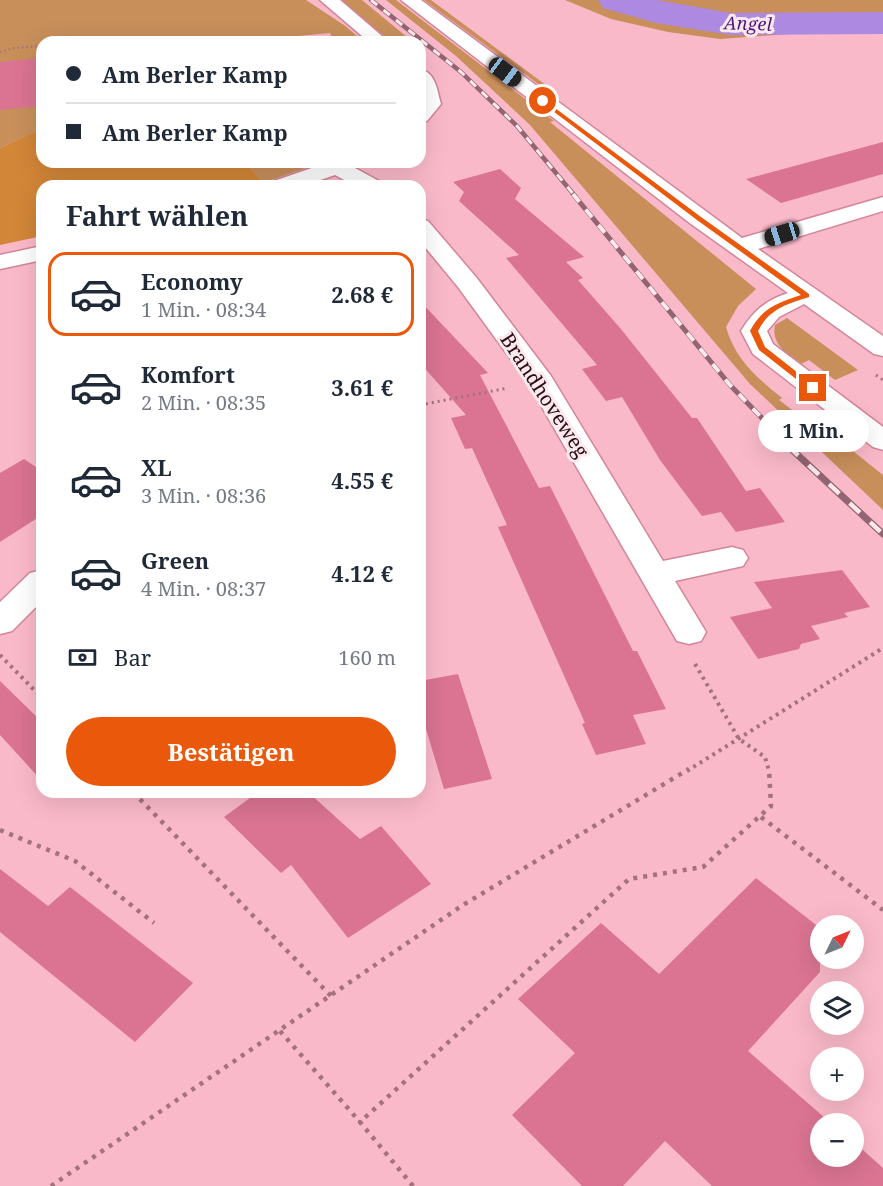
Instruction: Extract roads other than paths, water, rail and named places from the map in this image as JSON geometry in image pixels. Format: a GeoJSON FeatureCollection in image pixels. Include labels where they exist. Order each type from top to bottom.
{"type":"FeatureCollection","features":[{"type":"Feature","properties":{"kind":"street"},"geometry":{"type":"LineString","coordinates":[[329,0],[373,36]]}},
{"type":"Feature","properties":{"kind":"street"},"geometry":{"type":"LineString","coordinates":[[410,0],[739,247],[883,348]]}},
{"type":"Feature","properties":{"kind":"street"},"geometry":{"type":"LineString","coordinates":[[426,86],[431,104],[426,110]]}},
{"type":"Feature","properties":{"kind":"street"},"geometry":{"type":"LineString","coordinates":[[300,180],[336,168]]}},
{"type":"Feature","properties":{"kind":"street"},"geometry":{"type":"LineString","coordinates":[[349,168],[364,180]]}},
{"type":"Feature","properties":{"kind":"street"},"geometry":{"type":"LineString","coordinates":[[739,247],[877,210]]}},
{"type":"Feature","properties":{"kind":"street","name":"Brandhoveweg"},"geometry":{"type":"LineString","coordinates":[[426,233],[467,282],[541,382],[689,632]]}},
{"type":"Feature","properties":{"kind":"street"},"geometry":{"type":"LineString","coordinates":[[0,262],[36,254]]}},
{"type":"Feature","properties":{"kind":"street"},"geometry":{"type":"LineString","coordinates":[[807,295],[782,303],[761,316],[754,331],[762,348],[883,441]]}},
{"type":"Feature","properties":{"kind":"street"},"geometry":{"type":"LineString","coordinates":[[655,574],[732,558]]}},
{"type":"Feature","properties":{"kind":"street"},"geometry":{"type":"LineString","coordinates":[[0,622],[36,587]]}},
{"type":"Feature","properties":{"kind":"waterway","name":"Angel"},"geometry":{"type":"LineString","coordinates":[[616,0],[669,15],[731,24],[883,23]]}},
{"type":"Feature","properties":{"kind":"railway"},"geometry":{"type":"LineString","coordinates":[[371,0],[416,36]]}},
{"type":"Feature","properties":{"kind":"railway"},"geometry":{"type":"LineString","coordinates":[[426,44],[461,72],[517,126],[575,196]]}},
{"type":"Feature","properties":{"kind":"railway"},"geometry":{"type":"LineString","coordinates":[[573,194],[730,385],[790,447]]}},
{"type":"Feature","properties":{"kind":"railway"},"geometry":{"type":"LineString","coordinates":[[788,446],[883,534]]}}]}
